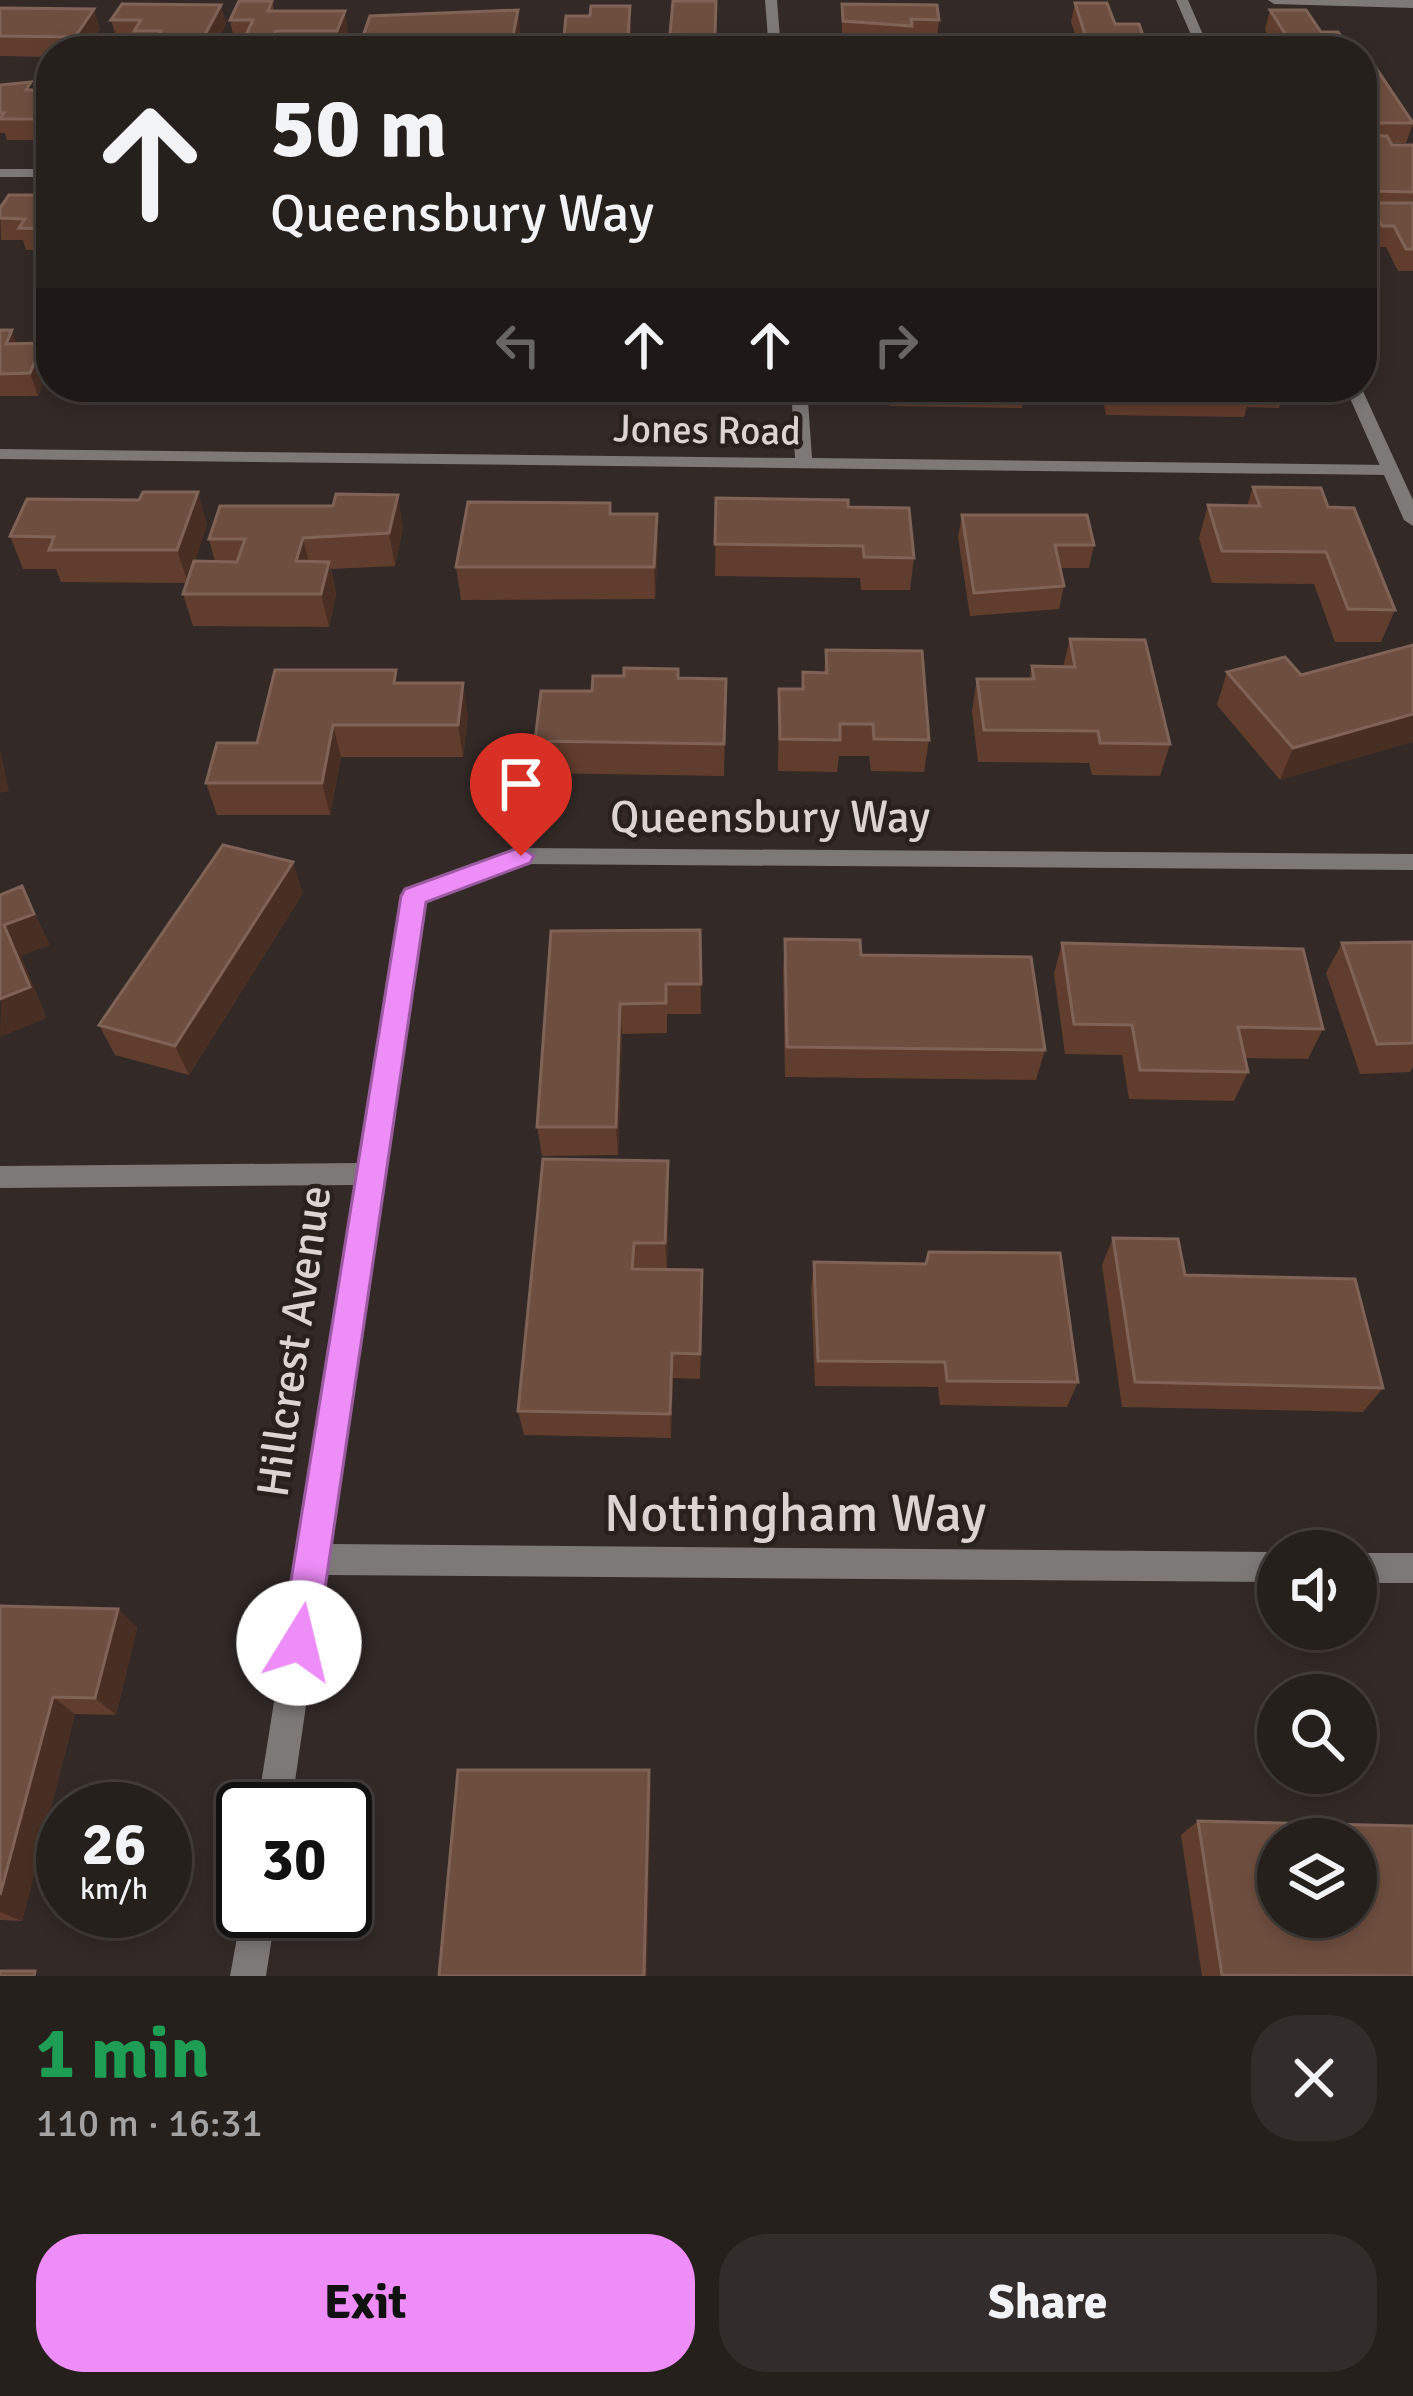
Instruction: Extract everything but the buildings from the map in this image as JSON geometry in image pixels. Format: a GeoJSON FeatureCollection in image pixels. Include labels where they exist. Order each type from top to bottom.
{"type":"FeatureCollection","features":[{"type":"Feature","properties":{"kind":"street"},"geometry":{"type":"LineString","coordinates":[[771,0],[774,36]]}},
{"type":"Feature","properties":{"kind":"street"},"geometry":{"type":"LineString","coordinates":[[1182,0],[1198,36]]}},
{"type":"Feature","properties":{"kind":"street"},"geometry":{"type":"LineString","coordinates":[[1274,0],[1413,4]]}},
{"type":"Feature","properties":{"kind":"street"},"geometry":{"type":"LineString","coordinates":[[0,173],[36,173]]}},
{"type":"Feature","properties":{"kind":"street"},"geometry":{"type":"LineString","coordinates":[[800,402],[803,464]]}},
{"type":"Feature","properties":{"kind":"street"},"geometry":{"type":"LineString","coordinates":[[1361,402],[1413,520]]}},
{"type":"Feature","properties":{"kind":"street","name":"Jones Road"},"geometry":{"type":"LineString","coordinates":[[0,454],[1413,470]]}},
{"type":"Feature","properties":{"kind":"street","name":"Queensbury Way"},"geometry":{"type":"LineString","coordinates":[[372,1174],[414,896],[521,856],[1413,862]]}},
{"type":"Feature","properties":{"kind":"street","name":"Hillcrest Avenue"},"geometry":{"type":"LineString","coordinates":[[0,1177],[372,1174],[278,1782]]}},
{"type":"Feature","properties":{"kind":"street","name":"Nottingham Way"},"geometry":{"type":"LineString","coordinates":[[312,1559],[1257,1567]]}},
{"type":"Feature","properties":{"kind":"street"},"geometry":{"type":"LineString","coordinates":[[1377,1568],[1413,1568]]}},
{"type":"Feature","properties":{"kind":"street"},"geometry":{"type":"LineString","coordinates":[[248,1976],[254,1938]]}},
{"type":"Feature","properties":{"kind":"route"},"geometry":{"type":"LineString","coordinates":[[299,1643],[414,896],[521,856]]}}]}
